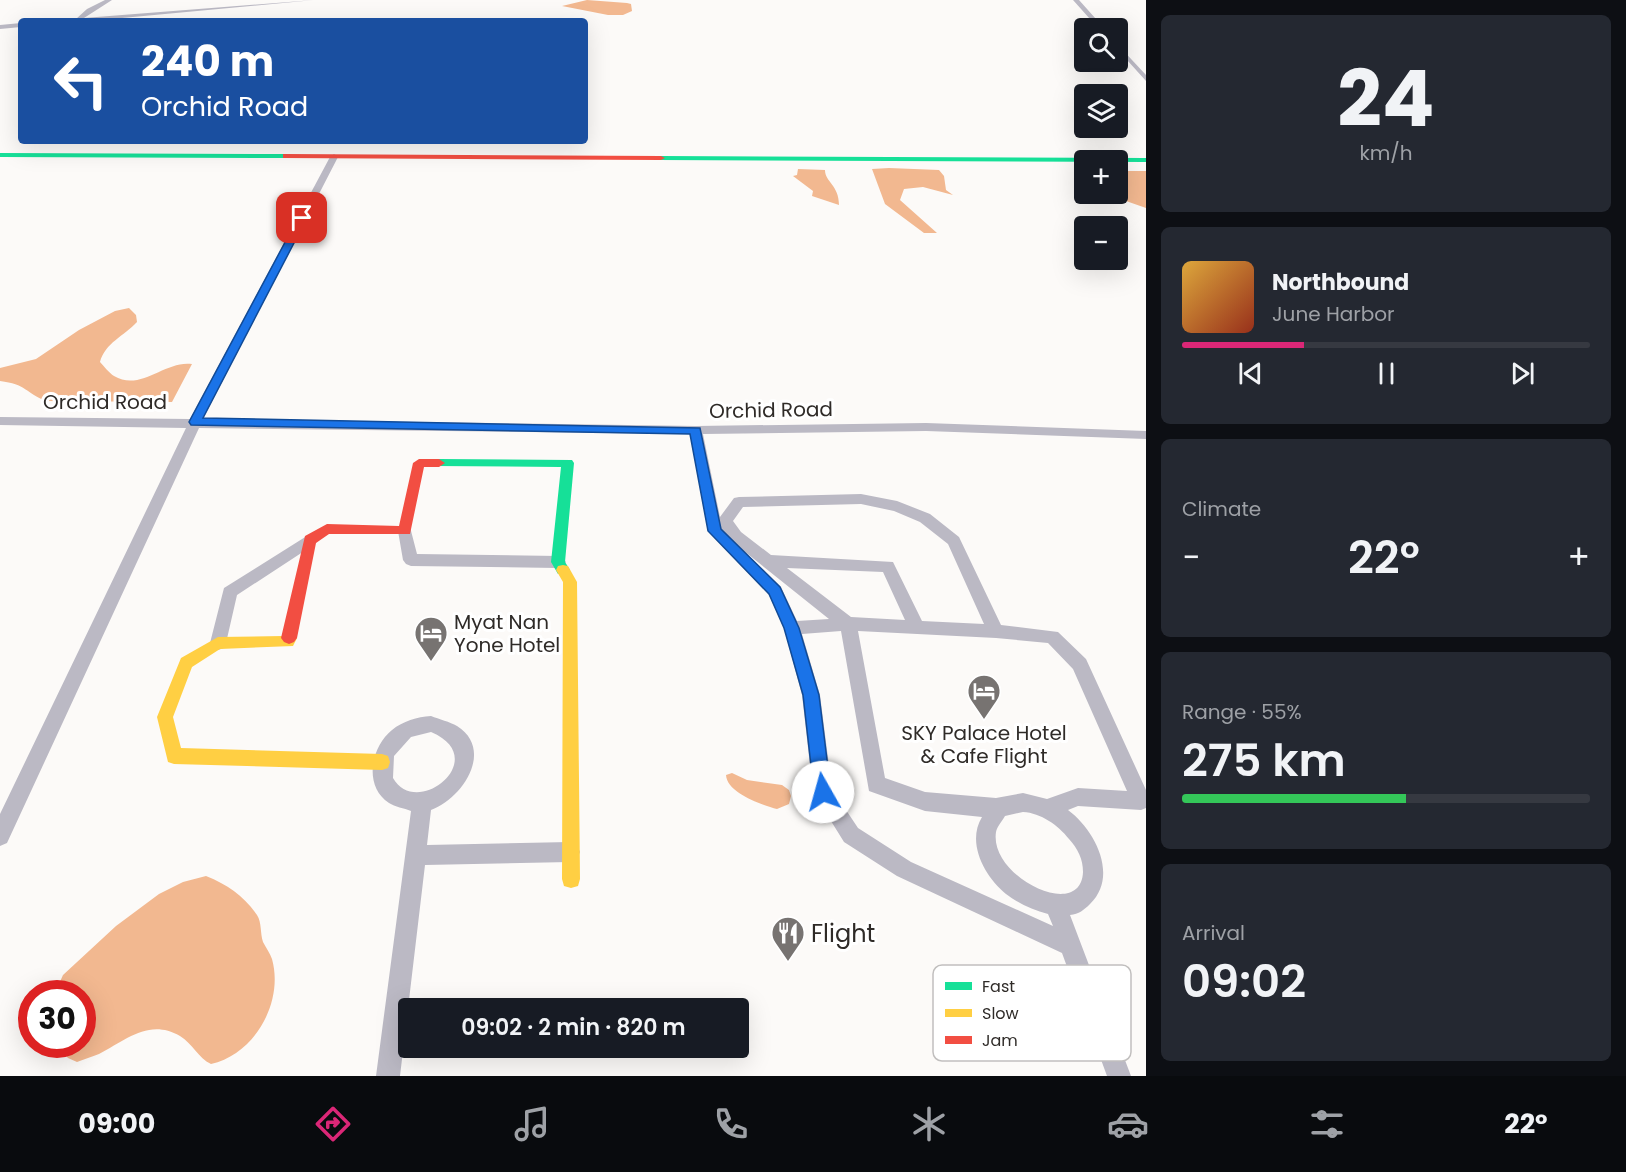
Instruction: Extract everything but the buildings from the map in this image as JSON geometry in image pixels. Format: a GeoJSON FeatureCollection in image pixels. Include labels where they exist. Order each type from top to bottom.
{"type":"FeatureCollection","features":[{"type":"Feature","properties":{"kind":"main road"},"geometry":{"type":"LineString","coordinates":[[0,155],[1146,160]]}},
{"type":"Feature","properties":{"kind":"main road"},"geometry":{"type":"LineString","coordinates":[[381,762],[174,756],[165,717],[186,663],[218,643],[288,642],[310,540],[327,529],[405,531],[419,463],[568,463],[558,562],[570,582],[571,879]]}},
{"type":"Feature","properties":{"kind":"street"},"geometry":{"type":"LineString","coordinates":[[81,18],[109,0]]}},
{"type":"Feature","properties":{"kind":"street"},"geometry":{"type":"LineString","coordinates":[[87,13],[118,0]]}},
{"type":"Feature","properties":{"kind":"street"},"geometry":{"type":"LineString","coordinates":[[101,18],[311,0]]}},
{"type":"Feature","properties":{"kind":"street"},"geometry":{"type":"LineString","coordinates":[[1076,0],[1092,18]]}},
{"type":"Feature","properties":{"kind":"street"},"geometry":{"type":"LineString","coordinates":[[0,27],[18,25]]}},
{"type":"Feature","properties":{"kind":"street"},"geometry":{"type":"LineString","coordinates":[[1129,60],[1138,60]]}},
{"type":"Feature","properties":{"kind":"street"},"geometry":{"type":"LineString","coordinates":[[1129,60],[1146,79]]}},
{"type":"Feature","properties":{"kind":"street"},"geometry":{"type":"LineString","coordinates":[[0,836],[195,422],[334,157]]}},
{"type":"Feature","properties":{"kind":"street","name":"Orchid Road"},"geometry":{"type":"LineString","coordinates":[[0,421],[696,430],[926,427],[1146,435]]}},
{"type":"Feature","properties":{"kind":"street"},"geometry":{"type":"LineString","coordinates":[[696,430],[715,531],[775,591],[792,628],[811,695],[823,792],[851,835],[904,869],[1071,946]]}},
{"type":"Feature","properties":{"kind":"street"},"geometry":{"type":"LineString","coordinates":[[996,631],[954,541],[925,518],[897,506],[861,499],[739,502],[726,521],[736,536],[848,624],[876,784],[929,802],[999,808]]}},
{"type":"Feature","properties":{"kind":"street"},"geometry":{"type":"LineString","coordinates":[[405,531],[411,560],[558,562]]}},
{"type":"Feature","properties":{"kind":"street"},"geometry":{"type":"LineString","coordinates":[[218,643],[230,592],[310,540]]}},
{"type":"Feature","properties":{"kind":"street"},"geometry":{"type":"LineString","coordinates":[[768,561],[888,566],[917,627]]}},
{"type":"Feature","properties":{"kind":"street"},"geometry":{"type":"LineString","coordinates":[[792,628],[848,624],[996,631],[1052,637],[1080,664],[1141,801],[1078,798],[1046,809]]}},
{"type":"Feature","properties":{"kind":"street"},"geometry":{"type":"LineString","coordinates":[[431,724],[444,727],[454,733],[462,743],[465,755],[464,768],[459,780],[449,791],[422,802],[408,801],[396,796],[387,787],[382,775],[381,762],[394,739],[405,730],[418,725],[431,724]]}},
{"type":"Feature","properties":{"kind":"street"},"geometry":{"type":"LineString","coordinates":[[388,1076],[422,802]]}},
{"type":"Feature","properties":{"kind":"street"},"geometry":{"type":"LineString","coordinates":[[1012,803],[1046,809],[1063,819],[1088,849],[1093,867],[1092,883],[1086,896],[1073,904],[1056,906],[1038,902],[1020,892],[1004,879],[992,863],[986,846],[985,830],[989,817],[999,808],[1012,803]]}},
{"type":"Feature","properties":{"kind":"street"},"geometry":{"type":"LineString","coordinates":[[415,855],[570,852]]}},
{"type":"Feature","properties":{"kind":"street"},"geometry":{"type":"LineString","coordinates":[[1056,906],[1078,965]]}},
{"type":"Feature","properties":{"kind":"street"},"geometry":{"type":"LineString","coordinates":[[1113,1061],[1119,1076]]}},
{"type":"Feature","properties":{"kind":"shaded area"},"geometry":{"type":"Polygon","coordinates":[[[587,0],[627,3],[631,4],[632,11],[623,15],[608,15],[562,6],[587,0]]]}},
{"type":"Feature","properties":{"kind":"shaded area"},"geometry":{"type":"Polygon","coordinates":[[[798,169],[825,170],[827,178],[837,193],[839,205],[812,196],[813,191],[793,176],[797,175],[798,169]]]}},
{"type":"Feature","properties":{"kind":"shaded area"},"geometry":{"type":"Polygon","coordinates":[[[872,169],[939,170],[944,176],[946,190],[953,195],[923,187],[904,189],[900,200],[937,233],[924,233],[885,204],[872,169]]]}},
{"type":"Feature","properties":{"kind":"shaded area"},"geometry":{"type":"Polygon","coordinates":[[[1128,171],[1146,171],[1146,208],[1128,202],[1128,171]]]}},
{"type":"Feature","properties":{"kind":"shaded area"},"geometry":{"type":"Polygon","coordinates":[[[129,308],[136,315],[137,322],[110,345],[102,355],[100,362],[114,376],[124,380],[143,378],[172,366],[192,364],[172,402],[46,401],[21,387],[0,381],[0,368],[36,359],[79,330],[115,311],[129,308]]]}},
{"type":"Feature","properties":{"kind":"shaded area"},"geometry":{"type":"Polygon","coordinates":[[[732,773],[747,780],[782,785],[789,790],[791,796],[789,804],[777,809],[746,797],[732,787],[728,781],[726,775],[732,773]]]}},
{"type":"Feature","properties":{"kind":"shaded area"},"geometry":{"type":"Polygon","coordinates":[[[206,876],[221,883],[246,902],[259,918],[263,942],[272,959],[275,975],[274,992],[263,1024],[241,1049],[211,1064],[180,1036],[158,1029],[128,1037],[96,1055],[96,980],[61,980],[63,975],[116,926],[159,894],[183,882],[206,876]]]}},
{"type":"Feature","properties":{"kind":"shaded area"},"geometry":{"type":"Polygon","coordinates":[[[68,1058],[88,1058],[77,1062],[68,1058]]]}},
{"type":"Feature","properties":{"kind":"traffic: fast"},"geometry":{"type":"LineString","coordinates":[[0,155],[286,156]]}},
{"type":"Feature","properties":{"kind":"traffic: fast"},"geometry":{"type":"LineString","coordinates":[[661,158],[1146,160]]}},
{"type":"Feature","properties":{"kind":"traffic: fast"},"geometry":{"type":"LineString","coordinates":[[439,463],[568,463],[558,562],[563,570]]}},
{"type":"Feature","properties":{"kind":"traffic: slow"},"geometry":{"type":"LineString","coordinates":[[563,570],[570,582],[571,879]]}},
{"type":"Feature","properties":{"kind":"traffic: slow"},"geometry":{"type":"LineString","coordinates":[[289,638],[288,642],[218,643],[186,663],[165,717],[174,756],[382,762]]}},
{"type":"Feature","properties":{"kind":"traffic: jam"},"geometry":{"type":"LineString","coordinates":[[286,156],[661,158]]}},
{"type":"Feature","properties":{"kind":"traffic: jam"},"geometry":{"type":"LineString","coordinates":[[289,638],[310,540],[327,529],[405,531],[419,463],[439,463]]}},
{"type":"Feature","properties":{"kind":"place","name":"Myat Nan Yone Hotel"},"geometry":{"type":"Point","coordinates":[431,662]}},
{"type":"Feature","properties":{"kind":"place","name":"SKY Palace Hotel & Cafe Flight"},"geometry":{"type":"Point","coordinates":[984,720]}},
{"type":"Feature","properties":{"kind":"place","name":"Flight"},"geometry":{"type":"Point","coordinates":[788,962]}},
{"type":"Feature","properties":{"kind":"route"},"geometry":{"type":"LineString","coordinates":[[302,218],[195,422],[696,430],[715,531],[775,591],[792,628],[811,695],[823,792]]}}]}
